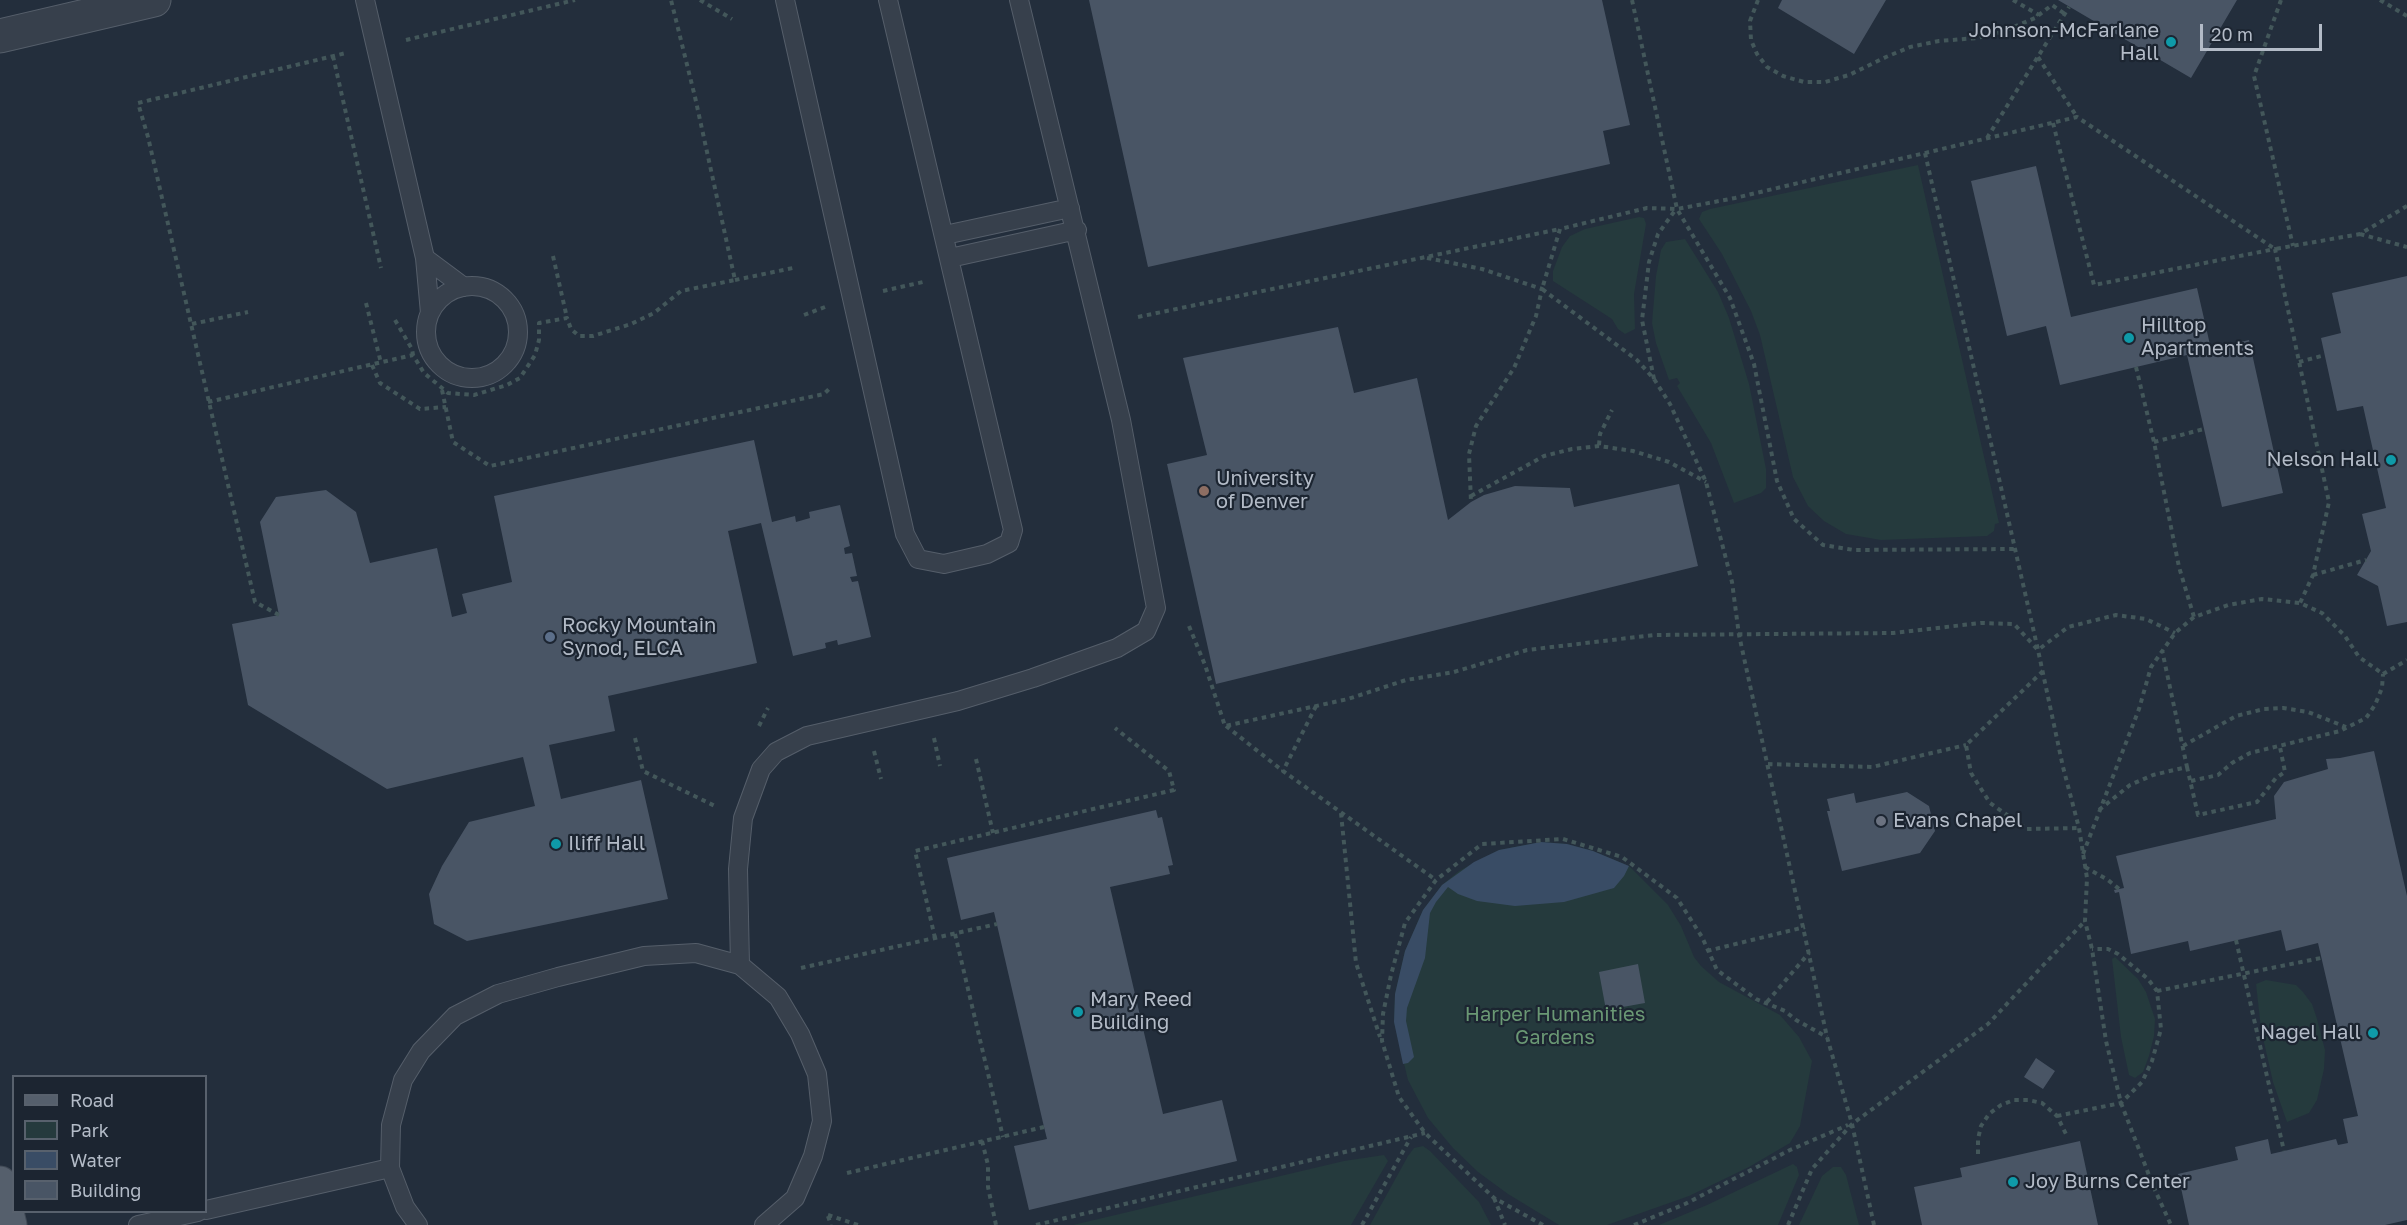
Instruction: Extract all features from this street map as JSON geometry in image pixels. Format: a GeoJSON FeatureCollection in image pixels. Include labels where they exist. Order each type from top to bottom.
{"type":"FeatureCollection","features":[{"type":"Feature","properties":{"kind":"main road"},"geometry":{"type":"LineString","coordinates":[[0,1183],[10,1225]]}},
{"type":"Feature","properties":{"kind":"street"},"geometry":{"type":"LineString","coordinates":[[0,36],[154,0]]}},
{"type":"Feature","properties":{"kind":"lane"},"geometry":{"type":"LineString","coordinates":[[364,0],[425,258],[430,314]]}},
{"type":"Feature","properties":{"kind":"lane"},"geometry":{"type":"LineString","coordinates":[[785,0],[905,534],[918,559],[944,564],[987,554],[1009,543],[1013,530],[888,0]]}},
{"type":"Feature","properties":{"kind":"lane"},"geometry":{"type":"LineString","coordinates":[[740,965],[738,869],[743,818],[761,769],[776,752],[807,736],[958,701],[1033,678],[1117,648],[1146,631],[1156,608],[1121,420],[1077,230],[1019,0]]}},
{"type":"Feature","properties":{"kind":"lane"},"geometry":{"type":"LineString","coordinates":[[945,235],[1071,208]]}},
{"type":"Feature","properties":{"kind":"lane"},"geometry":{"type":"LineString","coordinates":[[950,258],[1077,230]]}},
{"type":"Feature","properties":{"kind":"lane"},"geometry":{"type":"LineString","coordinates":[[425,258],[464,287]]}},
{"type":"Feature","properties":{"kind":"lane"},"geometry":{"type":"LineString","coordinates":[[464,287],[480,287],[494,292],[506,302],[514,315],[518,330],[516,345],[510,358],[499,370],[470,379],[456,376],[442,368],[433,357],[427,343],[426,327],[430,314],[438,301],[450,292],[464,287]]}},
{"type":"Feature","properties":{"kind":"lane"},"geometry":{"type":"LineString","coordinates":[[418,1225],[405,1207],[390,1168],[391,1125],[403,1080],[421,1051],[456,1016],[498,994],[558,976],[644,956],[696,953],[740,965],[778,997],[800,1034],[817,1074],[822,1120],[813,1156],[795,1198],[764,1225]]}},
{"type":"Feature","properties":{"kind":"lane"},"geometry":{"type":"LineString","coordinates":[[207,1210],[390,1168]]}},
{"type":"Feature","properties":{"kind":"lane"},"geometry":{"type":"LineString","coordinates":[[138,1225],[193,1213]]}},
{"type":"Feature","properties":{"kind":"path"},"geometry":{"type":"LineString","coordinates":[[399,41],[575,0]]}},
{"type":"Feature","properties":{"kind":"path"},"geometry":{"type":"LineString","coordinates":[[671,0],[735,280]]}},
{"type":"Feature","properties":{"kind":"path"},"geometry":{"type":"LineString","coordinates":[[700,0],[732,19]]}},
{"type":"Feature","properties":{"kind":"path"},"geometry":{"type":"LineString","coordinates":[[1632,0],[1677,209],[1730,298],[1754,364],[1777,481],[1794,519],[1823,545],[1854,550],[2015,549]]}},
{"type":"Feature","properties":{"kind":"path"},"geometry":{"type":"LineString","coordinates":[[1758,0],[1750,21],[1751,40],[1757,54],[1767,67],[1783,76],[1804,82],[1825,82],[1849,75],[1910,48],[1939,41],[1977,38],[2002,33],[2039,15],[2052,5],[2065,14]]}},
{"type":"Feature","properties":{"kind":"path"},"geometry":{"type":"LineString","coordinates":[[2013,0],[2039,15]]}},
{"type":"Feature","properties":{"kind":"path"},"geometry":{"type":"LineString","coordinates":[[2281,0],[2254,76],[2293,246]]}},
{"type":"Feature","properties":{"kind":"path"},"geometry":{"type":"LineString","coordinates":[[2380,0],[2407,16]]}},
{"type":"Feature","properties":{"kind":"path"},"geometry":{"type":"LineString","coordinates":[[1986,139],[2069,7]]}},
{"type":"Feature","properties":{"kind":"path"},"geometry":{"type":"LineString","coordinates":[[279,615],[255,602],[192,324],[138,103],[350,52]]}},
{"type":"Feature","properties":{"kind":"path"},"geometry":{"type":"LineString","coordinates":[[333,56],[381,268]]}},
{"type":"Feature","properties":{"kind":"path"},"geometry":{"type":"LineString","coordinates":[[2038,57],[2077,117],[2275,249],[2329,502],[2313,575],[2300,603]]}},
{"type":"Feature","properties":{"kind":"path"},"geometry":{"type":"LineString","coordinates":[[1138,316],[1424,258],[1647,208],[1677,209],[1735,198],[2077,117]]}},
{"type":"Feature","properties":{"kind":"path"},"geometry":{"type":"LineString","coordinates":[[2053,123],[2094,285],[2360,234],[2407,206]]}},
{"type":"Feature","properties":{"kind":"path"},"geometry":{"type":"LineString","coordinates":[[1925,153],[2043,671],[2062,767],[2079,828],[2086,878],[2085,921],[2092,949],[2106,1041],[2121,1103],[2171,1225]]}},
{"type":"Feature","properties":{"kind":"path"},"geometry":{"type":"LineString","coordinates":[[1654,379],[1642,320],[1649,262],[1658,234],[1677,209]]}},
{"type":"Feature","properties":{"kind":"path"},"geometry":{"type":"LineString","coordinates":[[1471,502],[1469,454],[1476,426],[1514,368],[1536,316],[1560,229]]}},
{"type":"Feature","properties":{"kind":"path"},"geometry":{"type":"LineString","coordinates":[[2360,234],[2407,247]]}},
{"type":"Feature","properties":{"kind":"path"},"geometry":{"type":"LineString","coordinates":[[553,256],[567,318],[571,329],[579,336],[593,336],[631,324],[654,313],[681,291],[793,268]]}},
{"type":"Feature","properties":{"kind":"path"},"geometry":{"type":"LineString","coordinates":[[1424,258],[1482,269],[1542,289],[1637,360],[1654,379],[1670,404],[1706,482],[1732,582],[1739,635],[1805,927],[1827,1037],[1852,1124],[1874,1225]]}},
{"type":"Feature","properties":{"kind":"path"},"geometry":{"type":"LineString","coordinates":[[883,291],[925,282]]}},
{"type":"Feature","properties":{"kind":"path"},"geometry":{"type":"LineString","coordinates":[[366,303],[381,363]]}},
{"type":"Feature","properties":{"kind":"path"},"geometry":{"type":"LineString","coordinates":[[192,324],[248,312]]}},
{"type":"Feature","properties":{"kind":"path"},"geometry":{"type":"LineString","coordinates":[[395,320],[412,349],[412,355],[424,373],[448,393],[474,395],[507,385],[520,378],[535,355],[539,340],[539,324],[567,318]]}},
{"type":"Feature","properties":{"kind":"path"},"geometry":{"type":"LineString","coordinates":[[208,402],[412,355]]}},
{"type":"Feature","properties":{"kind":"path"},"geometry":{"type":"LineString","coordinates":[[2299,362],[2325,355]]}},
{"type":"Feature","properties":{"kind":"path"},"geometry":{"type":"LineString","coordinates":[[372,365],[380,383],[420,409],[446,407]]}},
{"type":"Feature","properties":{"kind":"path"},"geometry":{"type":"LineString","coordinates":[[2136,367],[2154,442],[2178,567],[2194,617]]}},
{"type":"Feature","properties":{"kind":"path"},"geometry":{"type":"LineString","coordinates":[[442,389],[453,442],[490,466],[824,394],[830,388]]}},
{"type":"Feature","properties":{"kind":"path"},"geometry":{"type":"LineString","coordinates":[[1599,446],[1600,434],[1612,410]]}},
{"type":"Feature","properties":{"kind":"path"},"geometry":{"type":"LineString","coordinates":[[2154,442],[2204,429]]}},
{"type":"Feature","properties":{"kind":"path"},"geometry":{"type":"LineString","coordinates":[[1470,496],[1544,456],[1599,446],[1632,451],[1669,462],[1706,482]]}},
{"type":"Feature","properties":{"kind":"path"},"geometry":{"type":"LineString","coordinates":[[2313,575],[2366,560]]}},
{"type":"Feature","properties":{"kind":"path"},"geometry":{"type":"LineString","coordinates":[[2083,854],[2139,708],[2151,667],[2175,633],[2194,617],[2228,605],[2262,599],[2300,603],[2322,613],[2345,636],[2359,657],[2382,674]]}},
{"type":"Feature","properties":{"kind":"path"},"geometry":{"type":"LineString","coordinates":[[2038,650],[2068,627],[2116,615],[2146,620],[2175,633]]}},
{"type":"Feature","properties":{"kind":"path"},"geometry":{"type":"LineString","coordinates":[[1225,726],[1348,699],[1406,680],[1454,672],[1527,650],[1654,635],[1893,633],[1981,623],[2014,624],[2038,650]]}},
{"type":"Feature","properties":{"kind":"path"},"geometry":{"type":"LineString","coordinates":[[1189,626],[1205,665],[1225,726],[1283,771],[1436,880]]}},
{"type":"Feature","properties":{"kind":"path"},"geometry":{"type":"LineString","coordinates":[[2162,650],[2198,815],[2257,802],[2276,778],[2285,772],[2280,747]]}},
{"type":"Feature","properties":{"kind":"path"},"geometry":{"type":"LineString","coordinates":[[2382,674],[2407,660]]}},
{"type":"Feature","properties":{"kind":"path"},"geometry":{"type":"LineString","coordinates":[[1768,765],[1872,767],[1966,745],[2043,671]]}},
{"type":"Feature","properties":{"kind":"path"},"geometry":{"type":"LineString","coordinates":[[2191,781],[2218,775],[2232,763],[2250,753],[2280,747],[2347,727],[2366,718],[2375,705],[2382,687],[2382,674]]}},
{"type":"Feature","properties":{"kind":"path"},"geometry":{"type":"LineString","coordinates":[[1283,771],[1317,706]]}},
{"type":"Feature","properties":{"kind":"path"},"geometry":{"type":"LineString","coordinates":[[2182,746],[2236,716],[2264,709],[2283,708],[2308,712],[2347,727]]}},
{"type":"Feature","properties":{"kind":"path"},"geometry":{"type":"LineString","coordinates":[[935,938],[915,851],[1174,790],[1169,771],[1115,728]]}},
{"type":"Feature","properties":{"kind":"path"},"geometry":{"type":"LineString","coordinates":[[635,738],[643,771],[720,809]]}},
{"type":"Feature","properties":{"kind":"path"},"geometry":{"type":"LineString","coordinates":[[1966,745],[1971,773],[1990,803],[2027,829],[2079,828]]}},
{"type":"Feature","properties":{"kind":"path"},"geometry":{"type":"LineString","coordinates":[[976,759],[993,833]]}},
{"type":"Feature","properties":{"kind":"path"},"geometry":{"type":"LineString","coordinates":[[2099,811],[2130,785],[2152,775],[2187,767]]}},
{"type":"Feature","properties":{"kind":"path"},"geometry":{"type":"LineString","coordinates":[[1341,812],[1356,963],[1399,1097],[1425,1133],[1494,1197],[1543,1225]]}},
{"type":"Feature","properties":{"kind":"path"},"geometry":{"type":"LineString","coordinates":[[1382,1041],[1383,1014],[1405,923],[1436,880],[1482,844],[1563,839],[1622,857],[1677,898],[1702,937],[1717,970],[1736,986],[1785,1011],[1796,1020],[1827,1037]]}},
{"type":"Feature","properties":{"kind":"path"},"geometry":{"type":"LineString","coordinates":[[2084,867],[2119,889]]}},
{"type":"Feature","properties":{"kind":"path"},"geometry":{"type":"LineString","coordinates":[[1788,1225],[1812,1169],[1852,1124],[1988,1024],[2085,921]]}},
{"type":"Feature","properties":{"kind":"path"},"geometry":{"type":"LineString","coordinates":[[801,968],[997,924]]}},
{"type":"Feature","properties":{"kind":"path"},"geometry":{"type":"LineString","coordinates":[[1707,951],[1805,927]]}},
{"type":"Feature","properties":{"kind":"path"},"geometry":{"type":"LineString","coordinates":[[955,934],[1003,1137]]}},
{"type":"Feature","properties":{"kind":"path"},"geometry":{"type":"LineString","coordinates":[[2236,940],[2284,1151]]}},
{"type":"Feature","properties":{"kind":"path"},"geometry":{"type":"LineString","coordinates":[[2057,1116],[2121,1103],[2142,1082],[2152,1061],[2161,1029],[2157,991],[2132,963],[2108,949],[2092,949]]}},
{"type":"Feature","properties":{"kind":"path"},"geometry":{"type":"LineString","coordinates":[[1767,1002],[1810,952]]}},
{"type":"Feature","properties":{"kind":"path"},"geometry":{"type":"LineString","coordinates":[[2157,991],[2321,958]]}},
{"type":"Feature","properties":{"kind":"path"},"geometry":{"type":"LineString","coordinates":[[1978,1154],[1977,1139],[1981,1126],[1989,1114],[2001,1105],[2014,1100],[2042,1103],[2057,1116],[2067,1136]]}},
{"type":"Feature","properties":{"kind":"path"},"geometry":{"type":"LineString","coordinates":[[1634,1225],[1685,1204],[1790,1150],[1852,1124]]}},
{"type":"Feature","properties":{"kind":"path"},"geometry":{"type":"LineString","coordinates":[[847,1173],[1044,1127]]}},
{"type":"Feature","properties":{"kind":"path"},"geometry":{"type":"LineString","coordinates":[[1036,1225],[1425,1133]]}},
{"type":"Feature","properties":{"kind":"path"},"geometry":{"type":"LineString","coordinates":[[1362,1225],[1411,1136]]}},
{"type":"Feature","properties":{"kind":"path"},"geometry":{"type":"LineString","coordinates":[[982,1141],[988,1165],[988,1187],[996,1225]]}},
{"type":"Feature","properties":{"kind":"path"},"geometry":{"type":"LineString","coordinates":[[1494,1197],[1506,1225]]}},
{"type":"Feature","properties":{"kind":"path"},"geometry":{"type":"LineString","coordinates":[[831,1225],[828,1215],[858,1225]]}},
{"type":"Feature","properties":{"kind":"green space"},"geometry":{"type":"Polygon","coordinates":[[[1918,165],[1999,523],[1995,524],[1994,531],[1987,536],[1881,540],[1846,534],[1824,521],[1808,506],[1793,477],[1760,335],[1751,311],[1722,254],[1699,219],[1702,212],[1710,209],[1918,165]]]}},
{"type":"Feature","properties":{"kind":"green space"},"geometry":{"type":"Polygon","coordinates":[[[1639,217],[1644,218],[1646,224],[1634,294],[1635,329],[1625,334],[1618,329],[1612,319],[1553,281],[1553,271],[1562,247],[1570,236],[1585,229],[1639,217]]]}},
{"type":"Feature","properties":{"kind":"green space"},"geometry":{"type":"Polygon","coordinates":[[[1685,239],[1718,292],[1729,318],[1749,384],[1766,469],[1766,488],[1761,493],[1734,503],[1711,443],[1677,386],[1680,383],[1677,378],[1669,380],[1656,343],[1652,323],[1661,250],[1666,242],[1685,239]]]}},
{"type":"Feature","properties":{"kind":"green space","name":"Harper Humanities Gardens"},"geometry":{"type":"Polygon","coordinates":[[[1541,842],[1567,844],[1593,851],[1629,866],[1668,905],[1681,926],[1694,957],[1701,966],[1719,982],[1780,1015],[1799,1037],[1812,1061],[1800,1126],[1790,1143],[1749,1167],[1689,1196],[1607,1225],[1559,1225],[1508,1194],[1478,1172],[1453,1148],[1428,1118],[1408,1080],[1394,1022],[1395,994],[1405,951],[1423,910],[1442,885],[1459,871],[1499,850],[1541,842]]]}},
{"type":"Feature","properties":{"kind":"green space"},"geometry":{"type":"Polygon","coordinates":[[[2115,957],[2138,979],[2146,992],[2155,1019],[2149,1056],[2143,1072],[2135,1078],[2129,1075],[2121,1037],[2112,959],[2115,957]]]}},
{"type":"Feature","properties":{"kind":"green space"},"geometry":{"type":"Polygon","coordinates":[[[2266,980],[2296,985],[2303,992],[2312,1004],[2325,1050],[2324,1069],[2317,1100],[2309,1113],[2287,1122],[2273,1082],[2261,1029],[2256,984],[2266,980]]]}},
{"type":"Feature","properties":{"kind":"green space"},"geometry":{"type":"Polygon","coordinates":[[[1423,1146],[1479,1202],[1491,1225],[1370,1225],[1408,1156],[1414,1148],[1423,1146]]]}},
{"type":"Feature","properties":{"kind":"green space"},"geometry":{"type":"Polygon","coordinates":[[[1384,1155],[1388,1161],[1351,1225],[1073,1225],[1344,1161],[1384,1155]]]}},
{"type":"Feature","properties":{"kind":"green space"},"geometry":{"type":"Polygon","coordinates":[[[1793,1164],[1797,1167],[1799,1175],[1778,1225],[1659,1225],[1707,1205],[1793,1164]]]}},
{"type":"Feature","properties":{"kind":"green space"},"geometry":{"type":"Polygon","coordinates":[[[1833,1167],[1841,1167],[1846,1175],[1859,1225],[1799,1225],[1822,1176],[1833,1167]]]}},
{"type":"Feature","properties":{"kind":"water"},"geometry":{"type":"Polygon","coordinates":[[[1541,842],[1567,844],[1593,851],[1629,866],[1614,888],[1564,902],[1515,906],[1477,901],[1458,894],[1448,887],[1430,913],[1425,958],[1407,1008],[1406,1021],[1414,1057],[1408,1063],[1403,1064],[1394,1022],[1395,994],[1405,951],[1423,910],[1442,885],[1474,862],[1499,850],[1541,842]]]}},
{"type":"Feature","properties":{"kind":"building"},"geometry":{"type":"Polygon","coordinates":[[[1089,0],[1602,0],[1630,125],[1603,131],[1610,164],[1148,267],[1089,0]]]}},
{"type":"Feature","properties":{"kind":"building"},"geometry":{"type":"Polygon","coordinates":[[[1782,0],[1886,0],[1854,54],[1778,8],[1782,0]]]}},
{"type":"Feature","properties":{"kind":"building","name":"Johnson-McFarlane Hall"},"geometry":{"type":"Polygon","coordinates":[[[2058,0],[2237,0],[2191,78],[2058,0]]]}},
{"type":"Feature","properties":{"kind":"building","name":"Hilltop Apartments"},"geometry":{"type":"Polygon","coordinates":[[[2036,166],[2071,317],[2197,288],[2211,349],[2249,340],[2283,493],[2222,507],[2187,355],[2060,385],[2046,326],[2007,336],[1971,181],[2036,166]]]}},
{"type":"Feature","properties":{"kind":"building","name":"Nelson Hall"},"geometry":{"type":"Polygon","coordinates":[[[2407,276],[2407,622],[2387,626],[2378,586],[2357,575],[2371,551],[2362,514],[2386,508],[2363,406],[2337,411],[2321,338],[2341,333],[2332,293],[2407,276]]]}},
{"type":"Feature","properties":{"kind":"building"},"geometry":{"type":"Polygon","coordinates":[[[1338,327],[1354,393],[1417,378],[1448,520],[1484,495],[1515,486],[1570,488],[1574,507],[1679,484],[1698,566],[1216,684],[1167,464],[1207,455],[1183,358],[1338,327]]]}},
{"type":"Feature","properties":{"kind":"building"},"geometry":{"type":"Polygon","coordinates":[[[754,440],[772,522],[795,516],[796,522],[810,518],[809,512],[840,505],[850,546],[844,548],[845,554],[852,553],[857,576],[850,577],[852,582],[858,581],[871,637],[838,645],[837,640],[825,643],[826,648],[793,656],[761,523],[728,531],[757,663],[608,696],[615,731],[549,745],[561,799],[641,780],[668,899],[467,941],[434,924],[429,894],[442,866],[469,822],[535,806],[523,757],[387,789],[248,705],[232,624],[279,615],[260,522],[276,497],[326,490],[356,512],[370,563],[437,548],[452,617],[467,613],[462,594],[512,582],[494,496],[754,440]]]}},
{"type":"Feature","properties":{"kind":"building","name":"Nagel Hall"},"geometry":{"type":"Polygon","coordinates":[[[2374,751],[2407,896],[2407,1220],[2385,1225],[2189,1225],[2178,1174],[2238,1160],[2235,1147],[2268,1139],[2271,1154],[2336,1139],[2338,1145],[2348,1143],[2343,1119],[2358,1116],[2318,943],[2286,951],[2281,930],[2190,951],[2188,941],[2131,954],[2119,892],[2115,893],[2114,890],[2124,888],[2116,856],[2276,819],[2274,796],[2284,782],[2328,769],[2326,759],[2374,751]]]}},
{"type":"Feature","properties":{"kind":"building","name":"Evans Chapel"},"geometry":{"type":"Polygon","coordinates":[[[1907,792],[1929,806],[1935,831],[1920,853],[1842,871],[1827,811],[1830,811],[1827,799],[1854,793],[1856,803],[1907,792]]]}},
{"type":"Feature","properties":{"kind":"building","name":"Mary Reed Building"},"geometry":{"type":"Polygon","coordinates":[[[1156,810],[1158,818],[1162,817],[1173,865],[1168,866],[1170,874],[1110,887],[1163,1114],[1222,1100],[1237,1161],[1029,1210],[1014,1146],[1047,1139],[994,912],[961,920],[947,858],[1156,810]]]}},
{"type":"Feature","properties":{"kind":"building"},"geometry":{"type":"Polygon","coordinates":[[[1638,964],[1645,1003],[1606,1010],[1599,972],[1638,964]]]}},
{"type":"Feature","properties":{"kind":"building"},"geometry":{"type":"Polygon","coordinates":[[[2036,1058],[2055,1071],[2043,1089],[2024,1077],[2036,1058]]]}},
{"type":"Feature","properties":{"kind":"building","name":"Joy Burns Center"},"geometry":{"type":"Polygon","coordinates":[[[2080,1141],[2098,1225],[1922,1225],[1914,1187],[1962,1177],[1960,1168],[2080,1141]]]}},
{"type":"Feature","properties":{"kind":"place","name":"Johnson-McFarlane Hall"},"geometry":{"type":"Point","coordinates":[2171,42]}},
{"type":"Feature","properties":{"kind":"place","name":"Hilltop Apartments"},"geometry":{"type":"Point","coordinates":[2129,338]}},
{"type":"Feature","properties":{"kind":"place","name":"Nelson Hall"},"geometry":{"type":"Point","coordinates":[2391,460]}},
{"type":"Feature","properties":{"kind":"place","name":"University of Denver"},"geometry":{"type":"Point","coordinates":[1204,491]}},
{"type":"Feature","properties":{"kind":"place","name":"Rocky Mountain Synod, ELCA"},"geometry":{"type":"Point","coordinates":[550,637]}},
{"type":"Feature","properties":{"kind":"place","name":"Evans Chapel"},"geometry":{"type":"Point","coordinates":[1881,821]}},
{"type":"Feature","properties":{"kind":"place","name":"Iliff Hall"},"geometry":{"type":"Point","coordinates":[556,844]}},
{"type":"Feature","properties":{"kind":"place","name":"Mary Reed Building"},"geometry":{"type":"Point","coordinates":[1078,1012]}},
{"type":"Feature","properties":{"kind":"place","name":"Nagel Hall"},"geometry":{"type":"Point","coordinates":[2373,1033]}},
{"type":"Feature","properties":{"kind":"place","name":"Joy Burns Center"},"geometry":{"type":"Point","coordinates":[2013,1182]}}]}
